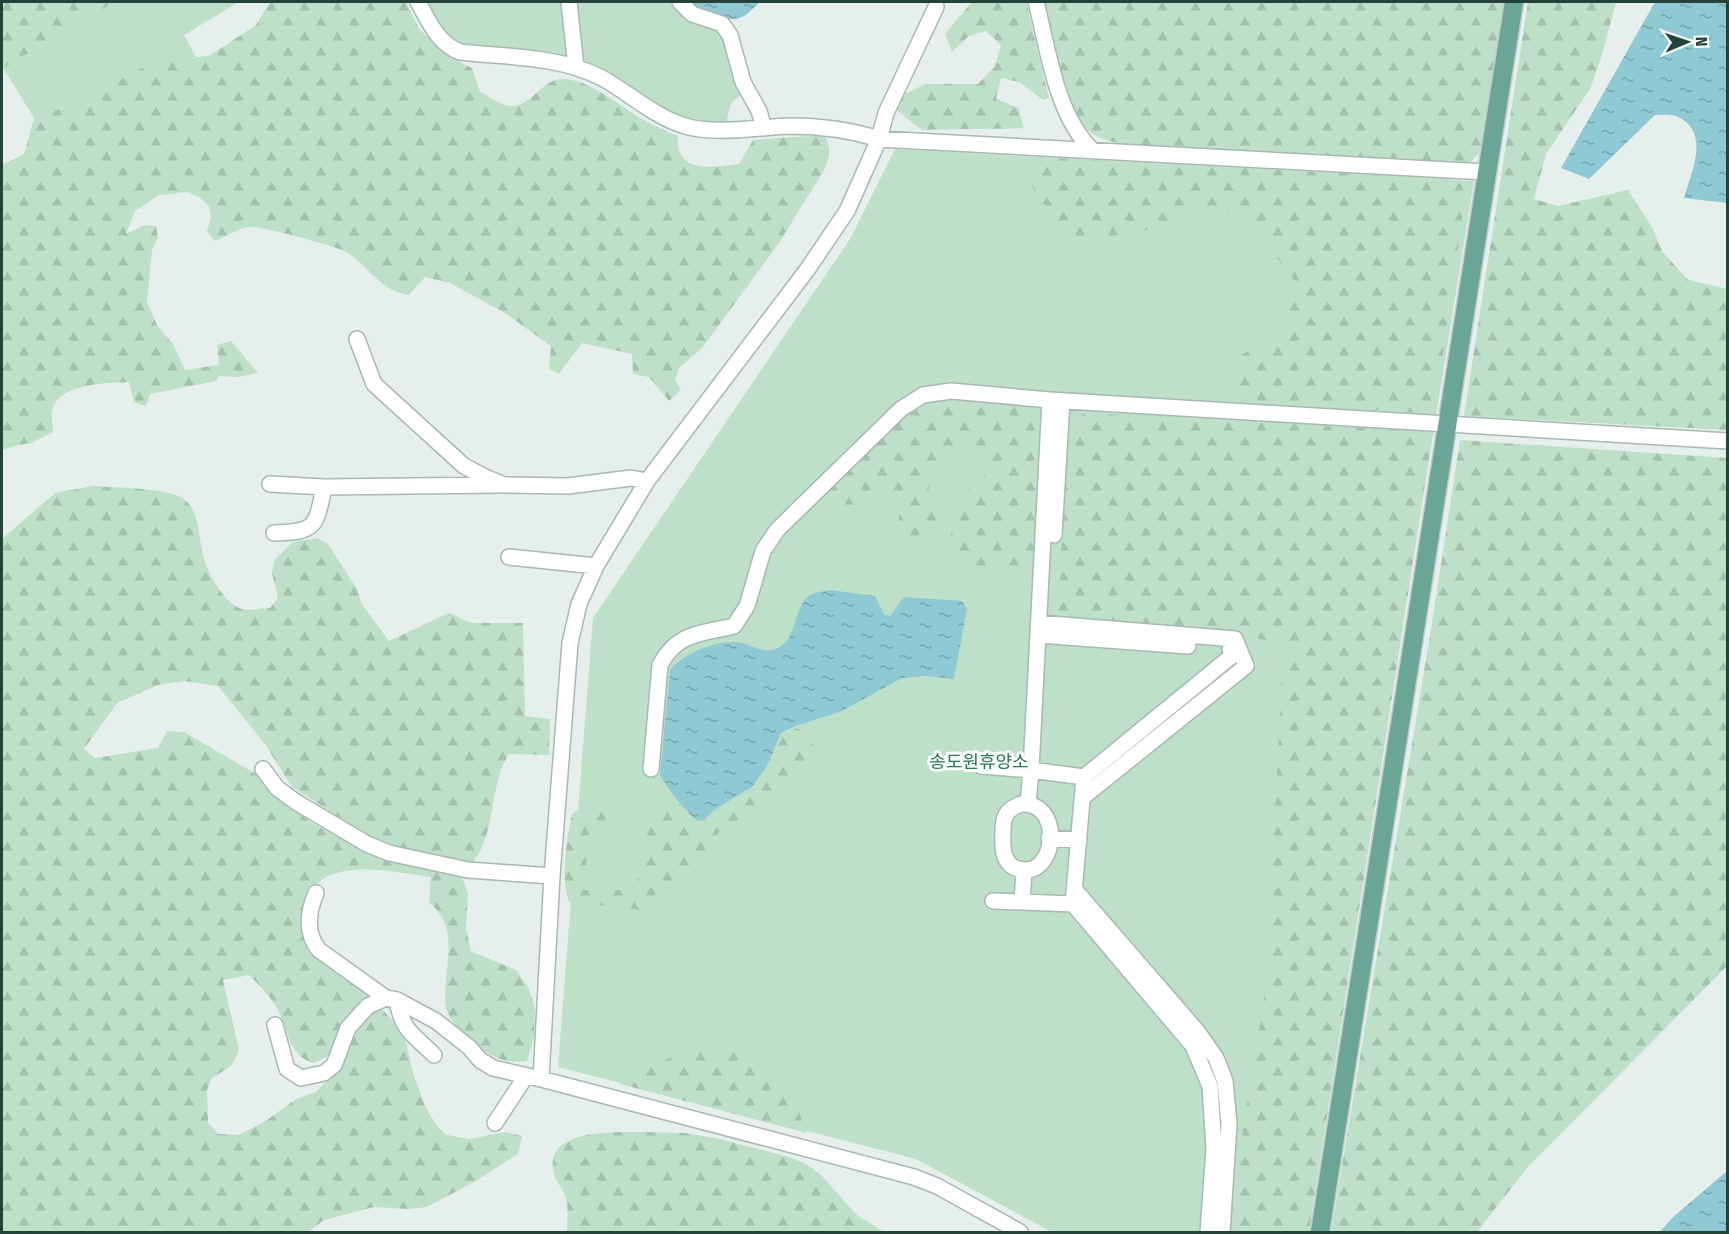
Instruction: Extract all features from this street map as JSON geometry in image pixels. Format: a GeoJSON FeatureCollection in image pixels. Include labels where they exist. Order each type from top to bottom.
{"type":"FeatureCollection","features":[{"type":"Feature","properties":{"kind":"main road"},"geometry":{"type":"LineString","coordinates":[[1320,1233],[1514,2]]}},
{"type":"Feature","properties":{"kind":"street"},"geometry":{"type":"LineString","coordinates":[[417,2],[436,34],[452,49],[460,52],[576,67],[602,78],[685,126],[728,129],[793,126],[828,128],[856,132],[879,139],[1486,172]]}},
{"type":"Feature","properties":{"kind":"street"},"geometry":{"type":"LineString","coordinates":[[570,2],[576,67]]}},
{"type":"Feature","properties":{"kind":"street"},"geometry":{"type":"LineString","coordinates":[[680,2],[692,14],[722,24],[730,35],[743,82],[759,111],[764,128]]}},
{"type":"Feature","properties":{"kind":"street"},"geometry":{"type":"LineString","coordinates":[[1036,2],[1061,96],[1072,125],[1092,150]]}},
{"type":"Feature","properties":{"kind":"street"},"geometry":{"type":"LineString","coordinates":[[495,1123],[533,1077],[552,876],[570,643],[579,604],[596,566],[647,481],[807,270],[847,211],[868,168],[886,113],[936,7]]}},
{"type":"Feature","properties":{"kind":"street"},"geometry":{"type":"LineString","coordinates":[[357,339],[374,384]]}},
{"type":"Feature","properties":{"kind":"street"},"geometry":{"type":"LineString","coordinates":[[354,371],[374,384],[464,466],[504,485]]}},
{"type":"Feature","properties":{"kind":"street"},"geometry":{"type":"LineString","coordinates":[[651,769],[660,665],[667,650],[681,639],[734,626],[747,606],[763,551],[777,530],[902,409],[923,395],[951,391],[1056,400],[1728,441]]}},
{"type":"Feature","properties":{"kind":"street"},"geometry":{"type":"LineString","coordinates":[[1028,804],[1043,629],[1056,400]]}},
{"type":"Feature","properties":{"kind":"street"},"geometry":{"type":"LineString","coordinates":[[270,484],[324,487],[568,486],[631,478],[647,481]]}},
{"type":"Feature","properties":{"kind":"street"},"geometry":{"type":"LineString","coordinates":[[274,533],[303,531],[312,526],[318,515],[324,487]]}},
{"type":"Feature","properties":{"kind":"street"},"geometry":{"type":"LineString","coordinates":[[509,557],[596,566]]}},
{"type":"Feature","properties":{"kind":"street"},"geometry":{"type":"LineString","coordinates":[[1043,629],[1239,650]]}},
{"type":"Feature","properties":{"kind":"street"},"geometry":{"type":"LineString","coordinates":[[1208,1233],[1214,1148],[1210,1086],[1193,1046],[1073,904],[1084,777],[1239,650]]}},
{"type":"Feature","properties":{"kind":"street"},"geometry":{"type":"LineString","coordinates":[[1082,798],[1245,666],[1239,650]]}},
{"type":"Feature","properties":{"kind":"street"},"geometry":{"type":"LineString","coordinates":[[981,766],[1084,777]]}},
{"type":"Feature","properties":{"kind":"street"},"geometry":{"type":"LineString","coordinates":[[263,769],[277,788],[296,802],[388,854],[468,870],[552,876]]}},
{"type":"Feature","properties":{"kind":"street"},"geometry":{"type":"LineString","coordinates":[[1028,804],[1034,805],[1045,813],[1050,825],[1048,852],[1042,863],[1037,868],[1024,871],[1006,861],[996,835],[1009,811],[1014,807],[1028,804]]}},
{"type":"Feature","properties":{"kind":"street"},"geometry":{"type":"LineString","coordinates":[[1049,838],[1078,840]]}},
{"type":"Feature","properties":{"kind":"street"},"geometry":{"type":"LineString","coordinates":[[1022,903],[1024,871]]}},
{"type":"Feature","properties":{"kind":"street"},"geometry":{"type":"LineString","coordinates":[[1074,889],[1197,1031],[1216,1058],[1225,1081],[1228,1124],[1222,1233]]}},
{"type":"Feature","properties":{"kind":"street"},"geometry":{"type":"LineString","coordinates":[[316,893],[309,920],[312,941],[319,950],[391,999],[436,1021],[492,1068],[914,1177],[937,1186],[1020,1233]]}},
{"type":"Feature","properties":{"kind":"street"},"geometry":{"type":"LineString","coordinates":[[993,902],[1073,904]]}},
{"type":"Feature","properties":{"kind":"street"},"geometry":{"type":"LineString","coordinates":[[275,1025],[287,1069],[301,1078],[324,1073],[334,1065],[348,1028],[368,1006],[391,999]]}},
{"type":"Feature","properties":{"kind":"street"},"geometry":{"type":"LineString","coordinates":[[391,999],[404,1027],[434,1055]]}},
{"type":"Feature","properties":{"kind":"green space"},"geometry":{"type":"Polygon","coordinates":[[[2,2],[122,2],[108,6],[2,69],[2,2]]]}},
{"type":"Feature","properties":{"kind":"green space"},"geometry":{"type":"Polygon","coordinates":[[[122,2],[239,2],[184,35],[196,57],[152,62],[76,103],[34,118],[3,68],[108,6],[122,2]]]}},
{"type":"Feature","properties":{"kind":"green space"},"geometry":{"type":"Polygon","coordinates":[[[270,2],[406,2],[419,29],[449,57],[472,68],[480,92],[492,99],[514,106],[528,100],[554,80],[572,80],[582,83],[645,121],[678,136],[679,150],[683,158],[696,166],[714,167],[739,164],[753,140],[824,135],[829,148],[828,160],[779,243],[702,348],[679,368],[675,380],[681,390],[669,401],[649,377],[633,374],[632,354],[582,343],[559,374],[549,369],[551,346],[505,313],[450,283],[425,277],[409,295],[390,288],[348,253],[316,241],[269,230],[249,227],[215,241],[207,231],[211,218],[209,206],[199,197],[187,192],[159,195],[135,211],[126,234],[145,225],[156,226],[158,238],[152,250],[147,302],[157,325],[173,344],[185,370],[219,365],[217,345],[231,341],[258,373],[238,377],[219,376],[216,381],[150,394],[146,406],[134,402],[129,382],[96,384],[72,390],[55,403],[52,415],[53,432],[31,443],[2,450],[2,161],[4,164],[24,154],[34,118],[76,103],[154,61],[209,56],[256,25],[270,2]]]}},
{"type":"Feature","properties":{"kind":"green space"},"geometry":{"type":"Polygon","coordinates":[[[422,2],[565,2],[568,59],[465,49],[449,42],[422,2]]]}},
{"type":"Feature","properties":{"kind":"green space"},"geometry":{"type":"Polygon","coordinates":[[[575,2],[677,2],[724,33],[746,94],[733,101],[727,124],[684,121],[607,77],[581,59],[575,2]]]}},
{"type":"Feature","properties":{"kind":"green space"},"geometry":{"type":"Polygon","coordinates":[[[972,2],[1026,2],[1049,98],[1043,100],[1019,82],[1001,78],[996,99],[1018,108],[1024,128],[922,130],[896,110],[901,96],[925,84],[978,84],[995,66],[1001,45],[986,31],[969,36],[952,52],[945,34],[972,2]]]}},
{"type":"Feature","properties":{"kind":"green space"},"geometry":{"type":"Polygon","coordinates":[[[1045,2],[1504,2],[1480,152],[1468,165],[1129,145],[1104,139],[1090,132],[1074,108],[1056,51],[1045,2]]]}},
{"type":"Feature","properties":{"kind":"green space"},"geometry":{"type":"Polygon","coordinates":[[[1528,2],[1616,2],[1590,89],[1546,154],[1534,199],[1558,206],[1628,190],[1652,227],[1662,251],[1688,280],[1727,289],[1727,430],[1464,416],[1528,2]]]}},
{"type":"Feature","properties":{"kind":"green space","name":"송도원휴양소"},"geometry":{"type":"Polygon","coordinates":[[[895,149],[1474,181],[1304,1232],[1052,1232],[916,1159],[558,1067],[593,618],[850,239],[895,149]]]}},
{"type":"Feature","properties":{"kind":"green space"},"geometry":{"type":"Polygon","coordinates":[[[1054,158],[1454,179],[1462,185],[1465,198],[1436,404],[1414,413],[1239,399],[1235,374],[1241,355],[1280,331],[1294,280],[1273,253],[1229,213],[1188,211],[1156,227],[1120,238],[1083,243],[1063,238],[1055,214],[1035,196],[1031,180],[1038,165],[1054,158]]]}},
{"type":"Feature","properties":{"kind":"green space"},"geometry":{"type":"Polygon","coordinates":[[[947,398],[1017,405],[1033,418],[1036,426],[1038,468],[1036,560],[1033,570],[1026,575],[964,564],[955,561],[949,555],[959,501],[986,473],[986,463],[978,454],[965,450],[951,452],[942,458],[936,468],[927,496],[936,518],[937,536],[926,544],[900,538],[898,496],[889,495],[864,505],[828,504],[825,496],[881,438],[913,412],[930,403],[947,398]]]}},
{"type":"Feature","properties":{"kind":"green space"},"geometry":{"type":"Polygon","coordinates":[[[1084,413],[1415,431],[1425,435],[1431,446],[1309,1232],[1227,1232],[1267,978],[1283,650],[1265,640],[1058,613],[1067,429],[1084,413]]]}},
{"type":"Feature","properties":{"kind":"green space"},"geometry":{"type":"Polygon","coordinates":[[[1460,440],[1727,458],[1727,966],[1527,1168],[1477,1232],[1331,1232],[1431,629],[1460,440]]]}},
{"type":"Feature","properties":{"kind":"green space"},"geometry":{"type":"Polygon","coordinates":[[[93,486],[153,490],[184,499],[196,519],[204,559],[214,581],[229,601],[242,609],[270,608],[278,598],[272,573],[274,560],[293,542],[317,538],[328,544],[358,591],[361,603],[389,641],[449,613],[472,623],[523,623],[525,716],[550,719],[549,755],[509,754],[498,780],[485,839],[471,865],[381,844],[292,787],[265,744],[218,686],[184,681],[158,685],[117,703],[84,749],[95,758],[158,748],[167,731],[184,732],[256,774],[310,822],[382,860],[461,875],[468,893],[466,928],[471,951],[516,970],[529,989],[535,1009],[534,1037],[527,1061],[507,1061],[494,1057],[482,1050],[460,1030],[449,1016],[445,997],[449,950],[447,930],[438,911],[429,902],[431,877],[382,870],[346,871],[330,875],[318,883],[310,896],[304,928],[375,997],[332,1054],[314,1063],[298,1054],[289,1039],[279,1011],[249,975],[223,980],[239,1050],[231,1066],[212,1078],[207,1090],[208,1123],[219,1134],[239,1135],[267,1120],[296,1099],[316,1092],[339,1067],[353,1029],[379,1006],[396,1024],[405,1039],[413,1073],[425,1106],[434,1122],[446,1135],[470,1139],[505,1132],[522,1136],[518,1154],[474,1182],[427,1207],[409,1209],[374,1207],[324,1220],[308,1232],[2,1232],[2,539],[55,493],[93,486]]]}},
{"type":"Feature","properties":{"kind":"green space"},"geometry":{"type":"Polygon","coordinates":[[[792,727],[805,732],[812,740],[813,750],[809,763],[758,810],[745,836],[728,825],[721,830],[666,900],[652,911],[569,902],[565,870],[566,846],[572,814],[579,809],[606,809],[605,825],[590,825],[584,890],[634,890],[645,854],[651,816],[660,799],[677,801],[685,810],[704,820],[721,805],[777,741],[781,733],[792,727]]]}},
{"type":"Feature","properties":{"kind":"green space"},"geometry":{"type":"Polygon","coordinates":[[[739,1045],[771,1065],[792,1093],[807,1133],[620,1084],[669,1058],[711,1048],[739,1045]]]}},
{"type":"Feature","properties":{"kind":"green space"},"geometry":{"type":"Polygon","coordinates":[[[685,1133],[720,1139],[789,1157],[806,1164],[821,1175],[857,1215],[884,1232],[567,1232],[566,1200],[553,1170],[554,1156],[562,1146],[573,1139],[588,1135],[685,1133]]]}},
{"type":"Feature","properties":{"kind":"water"},"geometry":{"type":"Polygon","coordinates":[[[689,2],[760,2],[746,15],[737,19],[722,19],[697,12],[689,2]]]}},
{"type":"Feature","properties":{"kind":"water"},"geometry":{"type":"Polygon","coordinates":[[[1655,2],[1727,2],[1727,203],[1684,198],[1694,165],[1696,143],[1694,132],[1688,124],[1673,115],[1655,115],[1589,179],[1561,168],[1655,2]]]}},
{"type":"Feature","properties":{"kind":"water"},"geometry":{"type":"Polygon","coordinates":[[[830,590],[875,596],[884,614],[890,616],[904,597],[962,601],[967,609],[954,679],[926,676],[902,678],[842,711],[781,733],[767,766],[752,787],[714,810],[704,820],[695,819],[677,800],[660,776],[670,670],[684,658],[714,645],[734,642],[764,650],[778,648],[789,637],[806,599],[812,594],[830,590]]]}},
{"type":"Feature","properties":{"kind":"water"},"geometry":{"type":"Polygon","coordinates":[[[1727,1171],[1727,1232],[1660,1232],[1672,1218],[1727,1171]]]}}]}
